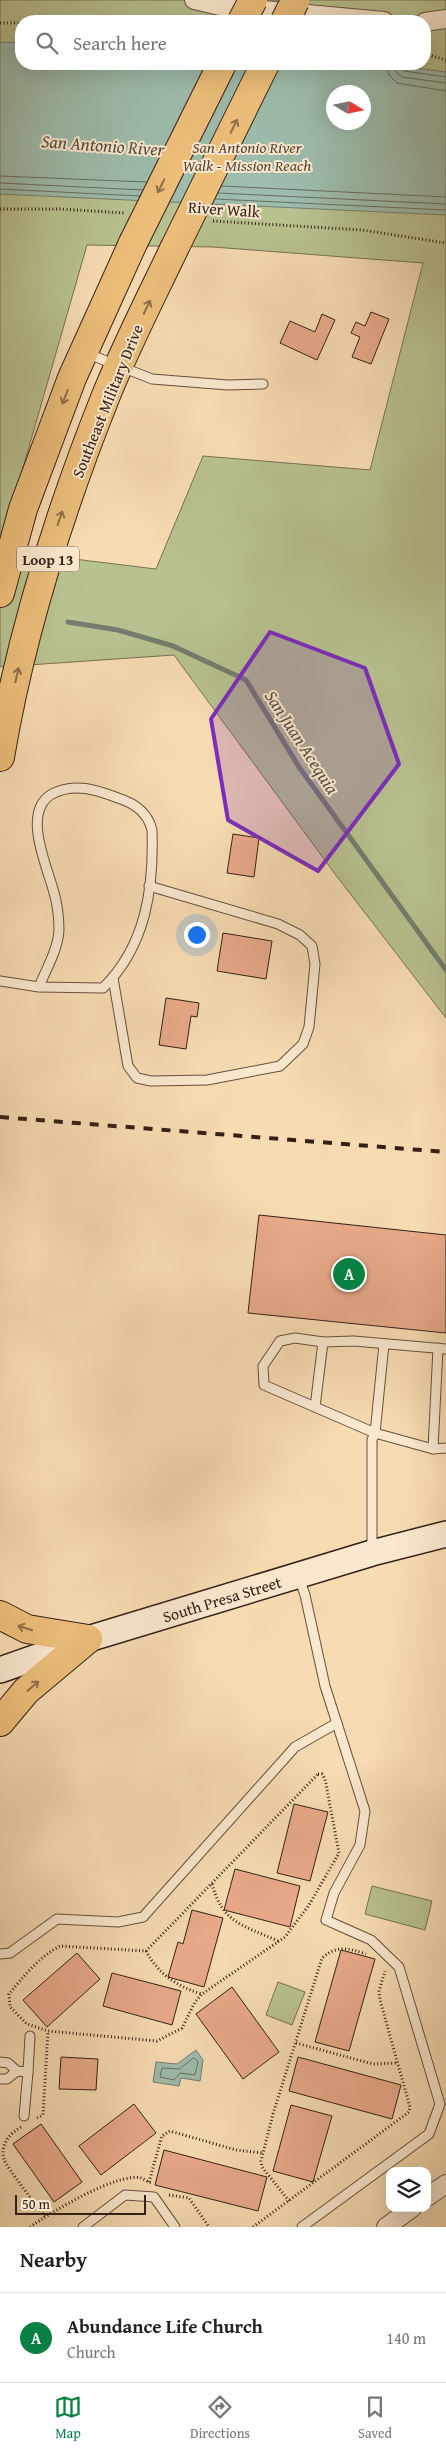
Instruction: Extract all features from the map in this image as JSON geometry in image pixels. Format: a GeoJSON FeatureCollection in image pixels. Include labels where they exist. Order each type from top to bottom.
{"type":"FeatureCollection","features":[{"type":"Feature","properties":{"kind":"main road"},"geometry":{"type":"LineString","coordinates":[[245,15],[253,0]]}},
{"type":"Feature","properties":{"kind":"main road","name":"Loop 13"},"geometry":{"type":"LineString","coordinates":[[0,593],[23,510],[84,352],[133,243],[219,70]]}},
{"type":"Feature","properties":{"kind":"main road","name":"Southeast Military Drive"},"geometry":{"type":"LineString","coordinates":[[0,757],[24,644],[59,521],[119,367],[261,70]]}},
{"type":"Feature","properties":{"kind":"main road","name":"South Presa Street"},"geometry":{"type":"LineString","coordinates":[[0,1670],[88,1639],[372,1553],[446,1534]]}},
{"type":"Feature","properties":{"kind":"main road"},"geometry":{"type":"LineString","coordinates":[[0,1615],[27,1630],[88,1639]]}},
{"type":"Feature","properties":{"kind":"main road"},"geometry":{"type":"LineString","coordinates":[[0,1722],[26,1691],[88,1639]]}},
{"type":"Feature","properties":{"kind":"street"},"geometry":{"type":"LineString","coordinates":[[194,0],[220,6],[318,15]]}},
{"type":"Feature","properties":{"kind":"street"},"geometry":{"type":"LineString","coordinates":[[431,21],[446,19]]}},
{"type":"Feature","properties":{"kind":"street"},"geometry":{"type":"LineString","coordinates":[[431,2195],[446,2184]]}},
{"type":"Feature","properties":{"kind":"street"},"geometry":{"type":"LineString","coordinates":[[386,2227],[407,2212]]}},
{"type":"Feature","properties":{"kind":"lane"},"geometry":{"type":"LineString","coordinates":[[84,352],[152,379],[228,385],[263,384]]}},
{"type":"Feature","properties":{"kind":"lane"},"geometry":{"type":"LineString","coordinates":[[0,981],[39,987],[103,988],[113,978],[136,944],[146,913],[149,886],[152,830],[148,818],[124,800],[89,789],[66,788],[48,796],[39,811],[37,824],[41,850],[58,908],[59,932],[54,951],[39,987]]}},
{"type":"Feature","properties":{"kind":"lane"},"geometry":{"type":"LineString","coordinates":[[113,978],[128,1066],[137,1078],[151,1081],[207,1080],[271,1068],[280,1066],[303,1044],[308,1027],[316,964],[312,946],[300,935],[278,924],[149,886]]}},
{"type":"Feature","properties":{"kind":"lane"},"geometry":{"type":"LineString","coordinates":[[433,1449],[442,1348],[354,1341],[322,1342],[295,1338],[280,1341],[262,1366],[264,1385],[375,1433],[433,1449],[446,1448]]}},
{"type":"Feature","properties":{"kind":"lane"},"geometry":{"type":"LineString","coordinates":[[316,1407],[322,1342]]}},
{"type":"Feature","properties":{"kind":"lane"},"geometry":{"type":"LineString","coordinates":[[372,1553],[372,1440],[375,1433],[384,1344]]}},
{"type":"Feature","properties":{"kind":"lane"},"geometry":{"type":"LineString","coordinates":[[298,1575],[305,1595],[325,1686],[365,1811],[360,1845],[334,1893],[326,1920],[371,1940],[399,1968],[440,2104],[429,2134],[302,2227]]}},
{"type":"Feature","properties":{"kind":"lane"},"geometry":{"type":"LineString","coordinates":[[0,1954],[10,1953],[57,1919],[118,1922],[143,1917],[295,1747],[337,1723]]}},
{"type":"Feature","properties":{"kind":"lane"},"geometry":{"type":"LineString","coordinates":[[26,2122],[30,2036]]}},
{"type":"Feature","properties":{"kind":"lane"},"geometry":{"type":"LineString","coordinates":[[0,2062],[8,2063],[17,2071],[28,2072]]}},
{"type":"Feature","properties":{"kind":"lane"},"geometry":{"type":"LineString","coordinates":[[0,2079],[8,2079],[17,2071]]}},
{"type":"Feature","properties":{"kind":"lane"},"geometry":{"type":"LineString","coordinates":[[83,2227],[125,2195],[154,2198],[174,2227]]}},
{"type":"Feature","properties":{"kind":"path"},"geometry":{"type":"LineString","coordinates":[[0,23],[15,23]]}},
{"type":"Feature","properties":{"kind":"path"},"geometry":{"type":"LineString","coordinates":[[431,56],[446,60]]}},
{"type":"Feature","properties":{"kind":"path"},"geometry":{"type":"LineString","coordinates":[[0,209],[60,208],[130,214]]}},
{"type":"Feature","properties":{"kind":"path","name":"River Walk"},"geometry":{"type":"LineString","coordinates":[[205,220],[362,230],[446,243]]}},
{"type":"Feature","properties":{"kind":"path"},"geometry":{"type":"LineString","coordinates":[[318,1774],[322,1774],[325,1779],[339,1853],[295,1926],[278,1942],[202,1994],[195,2002],[182,2028],[157,2042],[48,2031],[27,2024],[10,2007],[9,1994],[50,1951],[60,1946],[146,1951],[211,1884],[318,1774]]}},
{"type":"Feature","properties":{"kind":"path"},"geometry":{"type":"LineString","coordinates":[[211,1884],[220,1909],[234,1922],[278,1942]]}},
{"type":"Feature","properties":{"kind":"path"},"geometry":{"type":"LineString","coordinates":[[289,2201],[262,2167],[261,2161],[322,1958],[331,1950],[346,1948],[373,1957]]}},
{"type":"Feature","properties":{"kind":"path"},"geometry":{"type":"LineString","coordinates":[[146,1951],[151,1960],[176,1985],[202,1994]]}},
{"type":"Feature","properties":{"kind":"path"},"geometry":{"type":"LineString","coordinates":[[252,2227],[409,2112],[410,2107],[380,2000],[380,1991],[385,1976],[382,1966]]}},
{"type":"Feature","properties":{"kind":"path"},"geometry":{"type":"LineString","coordinates":[[45,2217],[4,2160],[4,2147],[7,2136],[26,2122],[43,2114],[48,2031]]}},
{"type":"Feature","properties":{"kind":"path"},"geometry":{"type":"LineString","coordinates":[[296,2043],[373,2064],[398,2063]]}},
{"type":"Feature","properties":{"kind":"path"},"geometry":{"type":"LineString","coordinates":[[150,2182],[162,2136],[170,2131],[236,2150],[263,2153]]}},
{"type":"Feature","properties":{"kind":"path"},"geometry":{"type":"LineString","coordinates":[[30,2227],[45,2217],[117,2180],[140,2177],[155,2185]]}},
{"type":"Feature","properties":{"kind":"path"},"geometry":{"type":"LineString","coordinates":[[166,2192],[171,2196],[189,2198],[209,2227]]}},
{"type":"Feature","properties":{"kind":"highlighted area"},"geometry":{"type":"Polygon","coordinates":[[[270,632],[365,668],[399,764],[318,871],[228,820],[211,719],[270,632]]]}},
{"type":"Feature","properties":{"kind":"green space","name":"San Antonio River Walk - Mission Reach"},"geometry":{"type":"Polygon","coordinates":[[[0,0],[446,0],[446,1018],[335,874],[174,655],[0,667],[0,550],[156,569],[203,456],[370,470],[423,263],[213,247],[87,245],[0,548],[0,0]]]}},
{"type":"Feature","properties":{"kind":"green space"},"geometry":{"type":"Polygon","coordinates":[[[372,1886],[432,1901],[425,1930],[365,1914],[372,1886]]]}},
{"type":"Feature","properties":{"kind":"green space"},"geometry":{"type":"Polygon","coordinates":[[[278,1982],[305,1992],[292,2025],[266,2015],[278,1982]]]}},
{"type":"Feature","properties":{"kind":"water","name":"San Antonio River"},"geometry":{"type":"Polygon","coordinates":[[[0,42],[15,43],[15,70],[430,70],[446,72],[446,215],[0,194],[0,42]]]}},
{"type":"Feature","properties":{"kind":"water"},"geometry":{"type":"Polygon","coordinates":[[[196,2050],[203,2060],[200,2081],[181,2078],[179,2086],[153,2082],[156,2062],[177,2064],[196,2050]]]}},
{"type":"Feature","properties":{"kind":"building"},"geometry":{"type":"Polygon","coordinates":[[[371,312],[389,319],[371,364],[352,357],[360,337],[351,333],[356,322],[365,326],[371,312]]]}},
{"type":"Feature","properties":{"kind":"building"},"geometry":{"type":"Polygon","coordinates":[[[322,314],[335,320],[317,360],[280,343],[290,321],[315,332],[322,314]]]}},
{"type":"Feature","properties":{"kind":"building"},"geometry":{"type":"Polygon","coordinates":[[[233,834],[259,838],[254,877],[227,873],[233,834]]]}},
{"type":"Feature","properties":{"kind":"building"},"geometry":{"type":"Polygon","coordinates":[[[223,933],[272,941],[266,979],[217,971],[223,933]]]}},
{"type":"Feature","properties":{"kind":"building"},"geometry":{"type":"Polygon","coordinates":[[[166,998],[199,1003],[197,1017],[191,1016],[186,1049],[159,1045],[166,998]]]}},
{"type":"Feature","properties":{"kind":"building"},"geometry":{"type":"Polygon","coordinates":[[[259,1215],[446,1235],[446,1333],[248,1313],[259,1215]]]}},
{"type":"Feature","properties":{"kind":"building"},"geometry":{"type":"Polygon","coordinates":[[[294,1804],[328,1812],[310,1881],[277,1873],[294,1804]]]}},
{"type":"Feature","properties":{"kind":"building"},"geometry":{"type":"Polygon","coordinates":[[[235,1869],[300,1886],[290,1927],[224,1910],[235,1869]]]}},
{"type":"Feature","properties":{"kind":"building"},"geometry":{"type":"Polygon","coordinates":[[[192,1910],[223,1918],[204,1987],[168,1977],[178,1942],[183,1944],[192,1910]]]}},
{"type":"Feature","properties":{"kind":"building"},"geometry":{"type":"Polygon","coordinates":[[[341,1950],[375,1959],[349,2051],[315,2042],[341,1950]]]}},
{"type":"Feature","properties":{"kind":"building"},"geometry":{"type":"Polygon","coordinates":[[[77,1953],[100,1979],[47,2027],[23,2000],[77,1953]]]}},
{"type":"Feature","properties":{"kind":"building"},"geometry":{"type":"Polygon","coordinates":[[[112,1973],[181,1991],[172,2025],[103,2006],[112,1973]]]}},
{"type":"Feature","properties":{"kind":"building"},"geometry":{"type":"Polygon","coordinates":[[[232,1987],[279,2052],[243,2079],[196,2014],[232,1987]]]}},
{"type":"Feature","properties":{"kind":"building"},"geometry":{"type":"Polygon","coordinates":[[[61,2057],[98,2059],[96,2090],[59,2089],[61,2057]]]}},
{"type":"Feature","properties":{"kind":"building"},"geometry":{"type":"Polygon","coordinates":[[[298,2057],[401,2085],[392,2119],[289,2091],[298,2057]]]}},
{"type":"Feature","properties":{"kind":"building"},"geometry":{"type":"Polygon","coordinates":[[[134,2104],[156,2133],[101,2175],[79,2146],[134,2104]]]}},
{"type":"Feature","properties":{"kind":"building"},"geometry":{"type":"Polygon","coordinates":[[[291,2105],[332,2116],[313,2182],[273,2171],[291,2105]]]}},
{"type":"Feature","properties":{"kind":"building"},"geometry":{"type":"Polygon","coordinates":[[[41,2124],[82,2182],[54,2202],[13,2144],[41,2124]]]}},
{"type":"Feature","properties":{"kind":"building"},"geometry":{"type":"Polygon","coordinates":[[[164,2150],[267,2177],[258,2211],[155,2185],[164,2150]]]}},
{"type":"Feature","properties":{"kind":"waterway","name":"San Juan Acequia"},"geometry":{"type":"LineString","coordinates":[[68,622],[118,630],[173,646],[246,680],[299,767],[446,970]]}},
{"type":"Feature","properties":{"kind":"railway"},"geometry":{"type":"LineString","coordinates":[[0,1117],[446,1152]]}},
{"type":"Feature","properties":{"kind":"place","name":"Abundance Life Church"},"geometry":{"type":"Point","coordinates":[349,1274]}}]}
